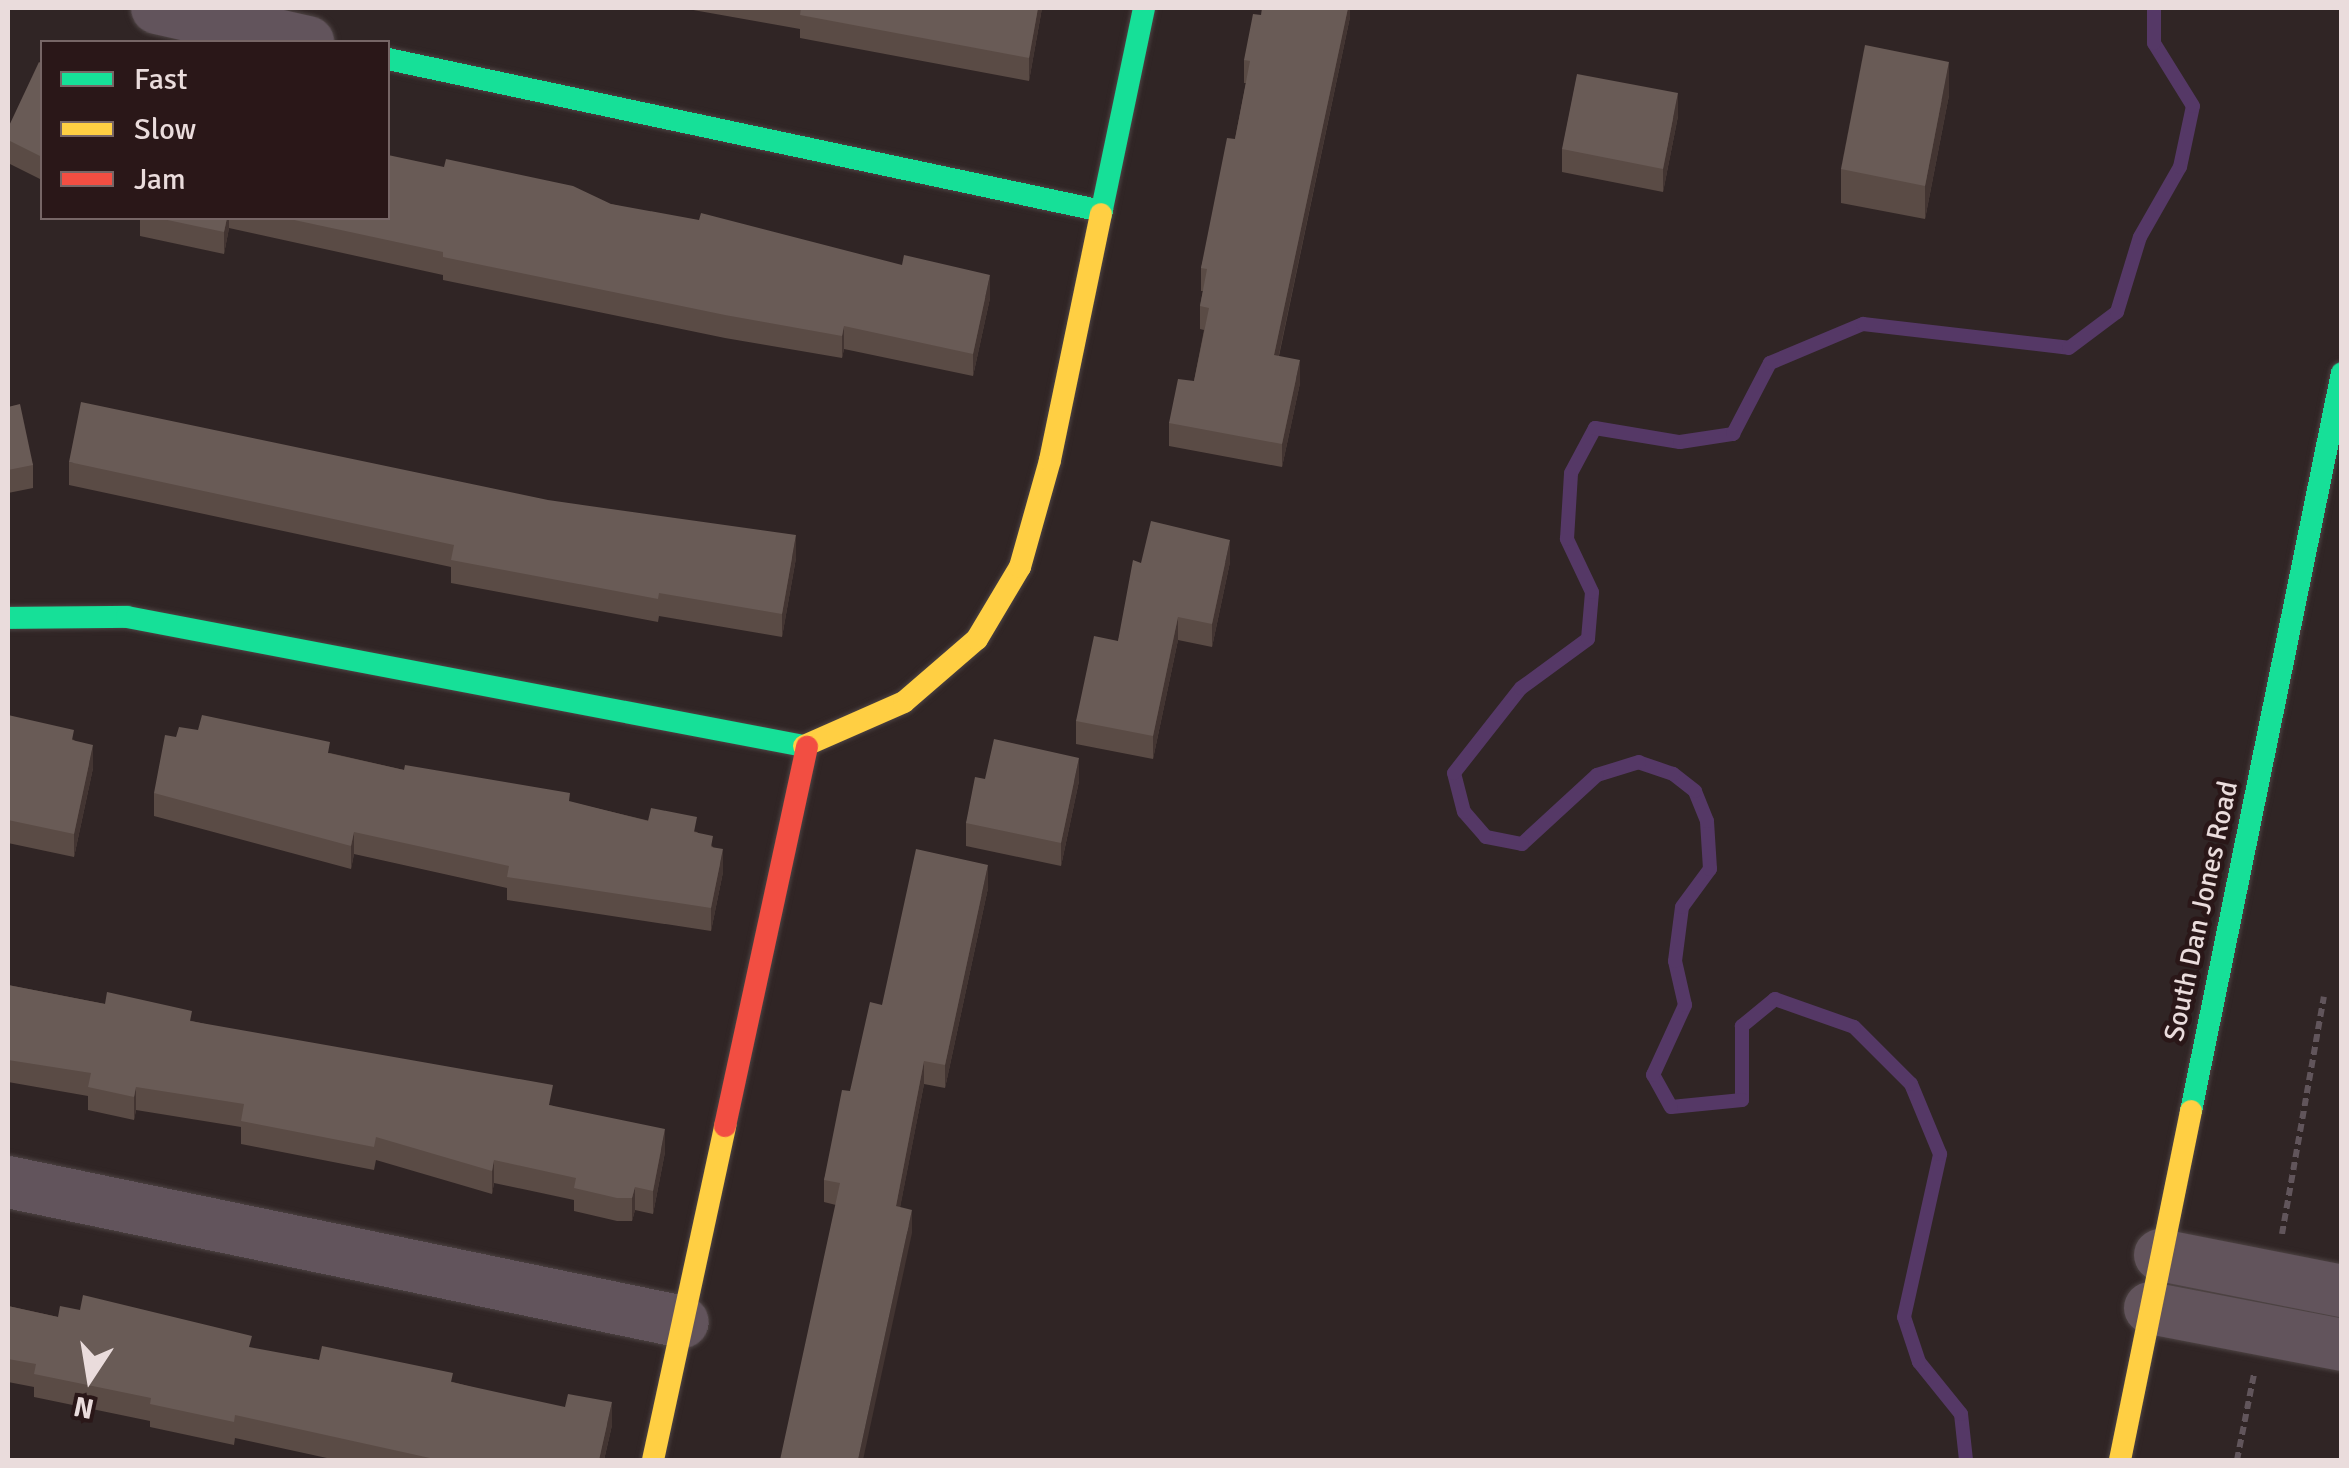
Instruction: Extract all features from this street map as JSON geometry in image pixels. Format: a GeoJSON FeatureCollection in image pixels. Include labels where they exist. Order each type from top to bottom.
{"type":"FeatureCollection","features":[{"type":"Feature","properties":{"kind":"street"},"geometry":{"type":"LineString","coordinates":[[157,8],[299,40]]}},
{"type":"Feature","properties":{"kind":"street"},"geometry":{"type":"LineString","coordinates":[[8,618],[127,617],[807,747],[904,702],[977,639],[1020,567],[1050,460],[1144,8]]}},
{"type":"Feature","properties":{"kind":"street"},"geometry":{"type":"LineString","coordinates":[[390,60],[1102,211]]}},
{"type":"Feature","properties":{"kind":"street","name":"South Dan Jones Road"},"geometry":{"type":"LineString","coordinates":[[2120,1460],[2342,373]]}},
{"type":"Feature","properties":{"kind":"street"},"geometry":{"type":"LineString","coordinates":[[653,1460],[807,747]]}},
{"type":"Feature","properties":{"kind":"street"},"geometry":{"type":"LineString","coordinates":[[8,1182],[683,1322]]}},
{"type":"Feature","properties":{"kind":"street"},"geometry":{"type":"LineString","coordinates":[[2160,1255],[2342,1291]]}},
{"type":"Feature","properties":{"kind":"street"},"geometry":{"type":"LineString","coordinates":[[2150,1308],[2342,1345]]}},
{"type":"Feature","properties":{"kind":"path"},"geometry":{"type":"LineString","coordinates":[[2281,1242],[2324,997]]}},
{"type":"Feature","properties":{"kind":"path"},"geometry":{"type":"LineString","coordinates":[[2237,1460],[2256,1363]]}},
{"type":"Feature","properties":{"kind":"building"},"geometry":{"type":"Polygon","coordinates":[[[801,8],[1038,8],[1029,58],[800,15],[801,8]]]}},
{"type":"Feature","properties":{"kind":"building"},"geometry":{"type":"Polygon","coordinates":[[[1262,8],[1348,8],[1274,355],[1300,360],[1282,444],[1169,423],[1178,379],[1194,381],[1209,308],[1200,306],[1207,269],[1201,268],[1227,138],[1235,139],[1250,61],[1244,60],[1253,14],[1261,15],[1262,8]]]}},
{"type":"Feature","properties":{"kind":"building"},"geometry":{"type":"Polygon","coordinates":[[[1865,45],[1949,62],[1925,186],[1841,169],[1865,45]]]}},
{"type":"Feature","properties":{"kind":"building"},"geometry":{"type":"Polygon","coordinates":[[[39,62],[40,156],[8,140],[8,128],[39,62]]]}},
{"type":"Feature","properties":{"kind":"building"},"geometry":{"type":"Polygon","coordinates":[[[1577,74],[1678,93],[1663,169],[1562,149],[1577,74]]]}},
{"type":"Feature","properties":{"kind":"building"},"geometry":{"type":"Polygon","coordinates":[[[390,155],[444,167],[446,159],[573,186],[611,204],[699,220],[701,213],[902,265],[904,255],[990,275],[973,354],[844,326],[842,336],[725,315],[443,257],[443,252],[294,220],[390,220],[390,155]]]}},
{"type":"Feature","properties":{"kind":"building"},"geometry":{"type":"Polygon","coordinates":[[[167,220],[227,220],[224,232],[167,220]]]}},
{"type":"Feature","properties":{"kind":"building"},"geometry":{"type":"Polygon","coordinates":[[[81,402],[548,500],[796,535],[782,614],[659,593],[658,599],[451,560],[454,545],[69,462],[81,402]]]}},
{"type":"Feature","properties":{"kind":"building"},"geometry":{"type":"Polygon","coordinates":[[[20,404],[33,465],[8,470],[8,407],[20,404]]]}},
{"type":"Feature","properties":{"kind":"building"},"geometry":{"type":"Polygon","coordinates":[[[1151,521],[1230,540],[1212,624],[1178,617],[1153,736],[1076,721],[1094,636],[1118,641],[1133,560],[1141,563],[1151,521]]]}},
{"type":"Feature","properties":{"kind":"building"},"geometry":{"type":"Polygon","coordinates":[[[8,715],[74,730],[72,740],[93,745],[74,834],[8,820],[8,715]]]}},
{"type":"Feature","properties":{"kind":"building"},"geometry":{"type":"Polygon","coordinates":[[[202,715],[330,742],[328,753],[404,770],[405,765],[570,793],[569,801],[648,821],[651,808],[697,817],[694,832],[713,836],[711,847],[723,849],[711,908],[507,877],[509,866],[354,832],[351,846],[154,793],[165,735],[176,737],[179,727],[198,730],[202,715]]]}},
{"type":"Feature","properties":{"kind":"building"},"geometry":{"type":"Polygon","coordinates":[[[994,739],[1079,758],[1061,843],[966,823],[975,777],[985,779],[994,739]]]}},
{"type":"Feature","properties":{"kind":"building"},"geometry":{"type":"Polygon","coordinates":[[[916,849],[988,865],[945,1065],[924,1061],[896,1206],[912,1210],[858,1460],[780,1460],[840,1183],[824,1180],[842,1090],[850,1091],[870,1002],[882,1005],[916,849]]]}},
{"type":"Feature","properties":{"kind":"building"},"geometry":{"type":"Polygon","coordinates":[[[8,985],[105,1004],[107,992],[192,1011],[190,1021],[553,1085],[549,1105],[665,1129],[653,1191],[635,1187],[632,1198],[617,1198],[574,1188],[576,1178],[494,1160],[492,1171],[376,1137],[374,1147],[241,1121],[244,1104],[136,1087],[134,1097],[88,1087],[91,1073],[8,1060],[8,985]]]}},
{"type":"Feature","properties":{"kind":"building"},"geometry":{"type":"Polygon","coordinates":[[[83,1295],[252,1336],[249,1347],[319,1360],[322,1346],[453,1373],[451,1382],[565,1407],[568,1394],[612,1402],[599,1460],[439,1460],[235,1415],[234,1422],[150,1404],[151,1398],[34,1374],[36,1364],[8,1359],[8,1306],[58,1317],[60,1306],[80,1310],[83,1295]]]}},
{"type":"Feature","properties":{"kind":"waterway"},"geometry":{"type":"LineString","coordinates":[[1966,1460],[1961,1414],[1919,1362],[1904,1317],[1940,1154],[1911,1084],[1854,1027],[1775,999],[1742,1026],[1742,1100],[1671,1107],[1653,1075],[1685,1005],[1675,961],[1682,907],[1710,869],[1707,821],[1695,791],[1673,774],[1639,762],[1597,775],[1522,844],[1486,837],[1464,812],[1454,773],[1521,688],[1588,639],[1592,592],[1567,539],[1571,473],[1595,428],[1680,442],[1733,434],[1770,363],[1863,324],[2069,348],[2117,312],[2140,237],[2180,167],[2193,106],[2154,43],[2154,8]]}},
{"type":"Feature","properties":{"kind":"traffic: fast"},"geometry":{"type":"LineString","coordinates":[[1101,214],[1144,8]]}},
{"type":"Feature","properties":{"kind":"traffic: fast"},"geometry":{"type":"LineString","coordinates":[[390,59],[1102,211]]}},
{"type":"Feature","properties":{"kind":"traffic: fast"},"geometry":{"type":"LineString","coordinates":[[2191,1111],[2342,373]]}},
{"type":"Feature","properties":{"kind":"traffic: fast"},"geometry":{"type":"LineString","coordinates":[[8,618],[127,617],[804,746]]}},
{"type":"Feature","properties":{"kind":"traffic: slow"},"geometry":{"type":"LineString","coordinates":[[804,746],[904,702],[977,639],[1020,567],[1050,460],[1101,214]]}},
{"type":"Feature","properties":{"kind":"traffic: slow"},"geometry":{"type":"LineString","coordinates":[[2120,1460],[2191,1111]]}},
{"type":"Feature","properties":{"kind":"traffic: slow"},"geometry":{"type":"LineString","coordinates":[[653,1460],[725,1126]]}},
{"type":"Feature","properties":{"kind":"traffic: jam"},"geometry":{"type":"LineString","coordinates":[[725,1126],[807,747]]}}]}
